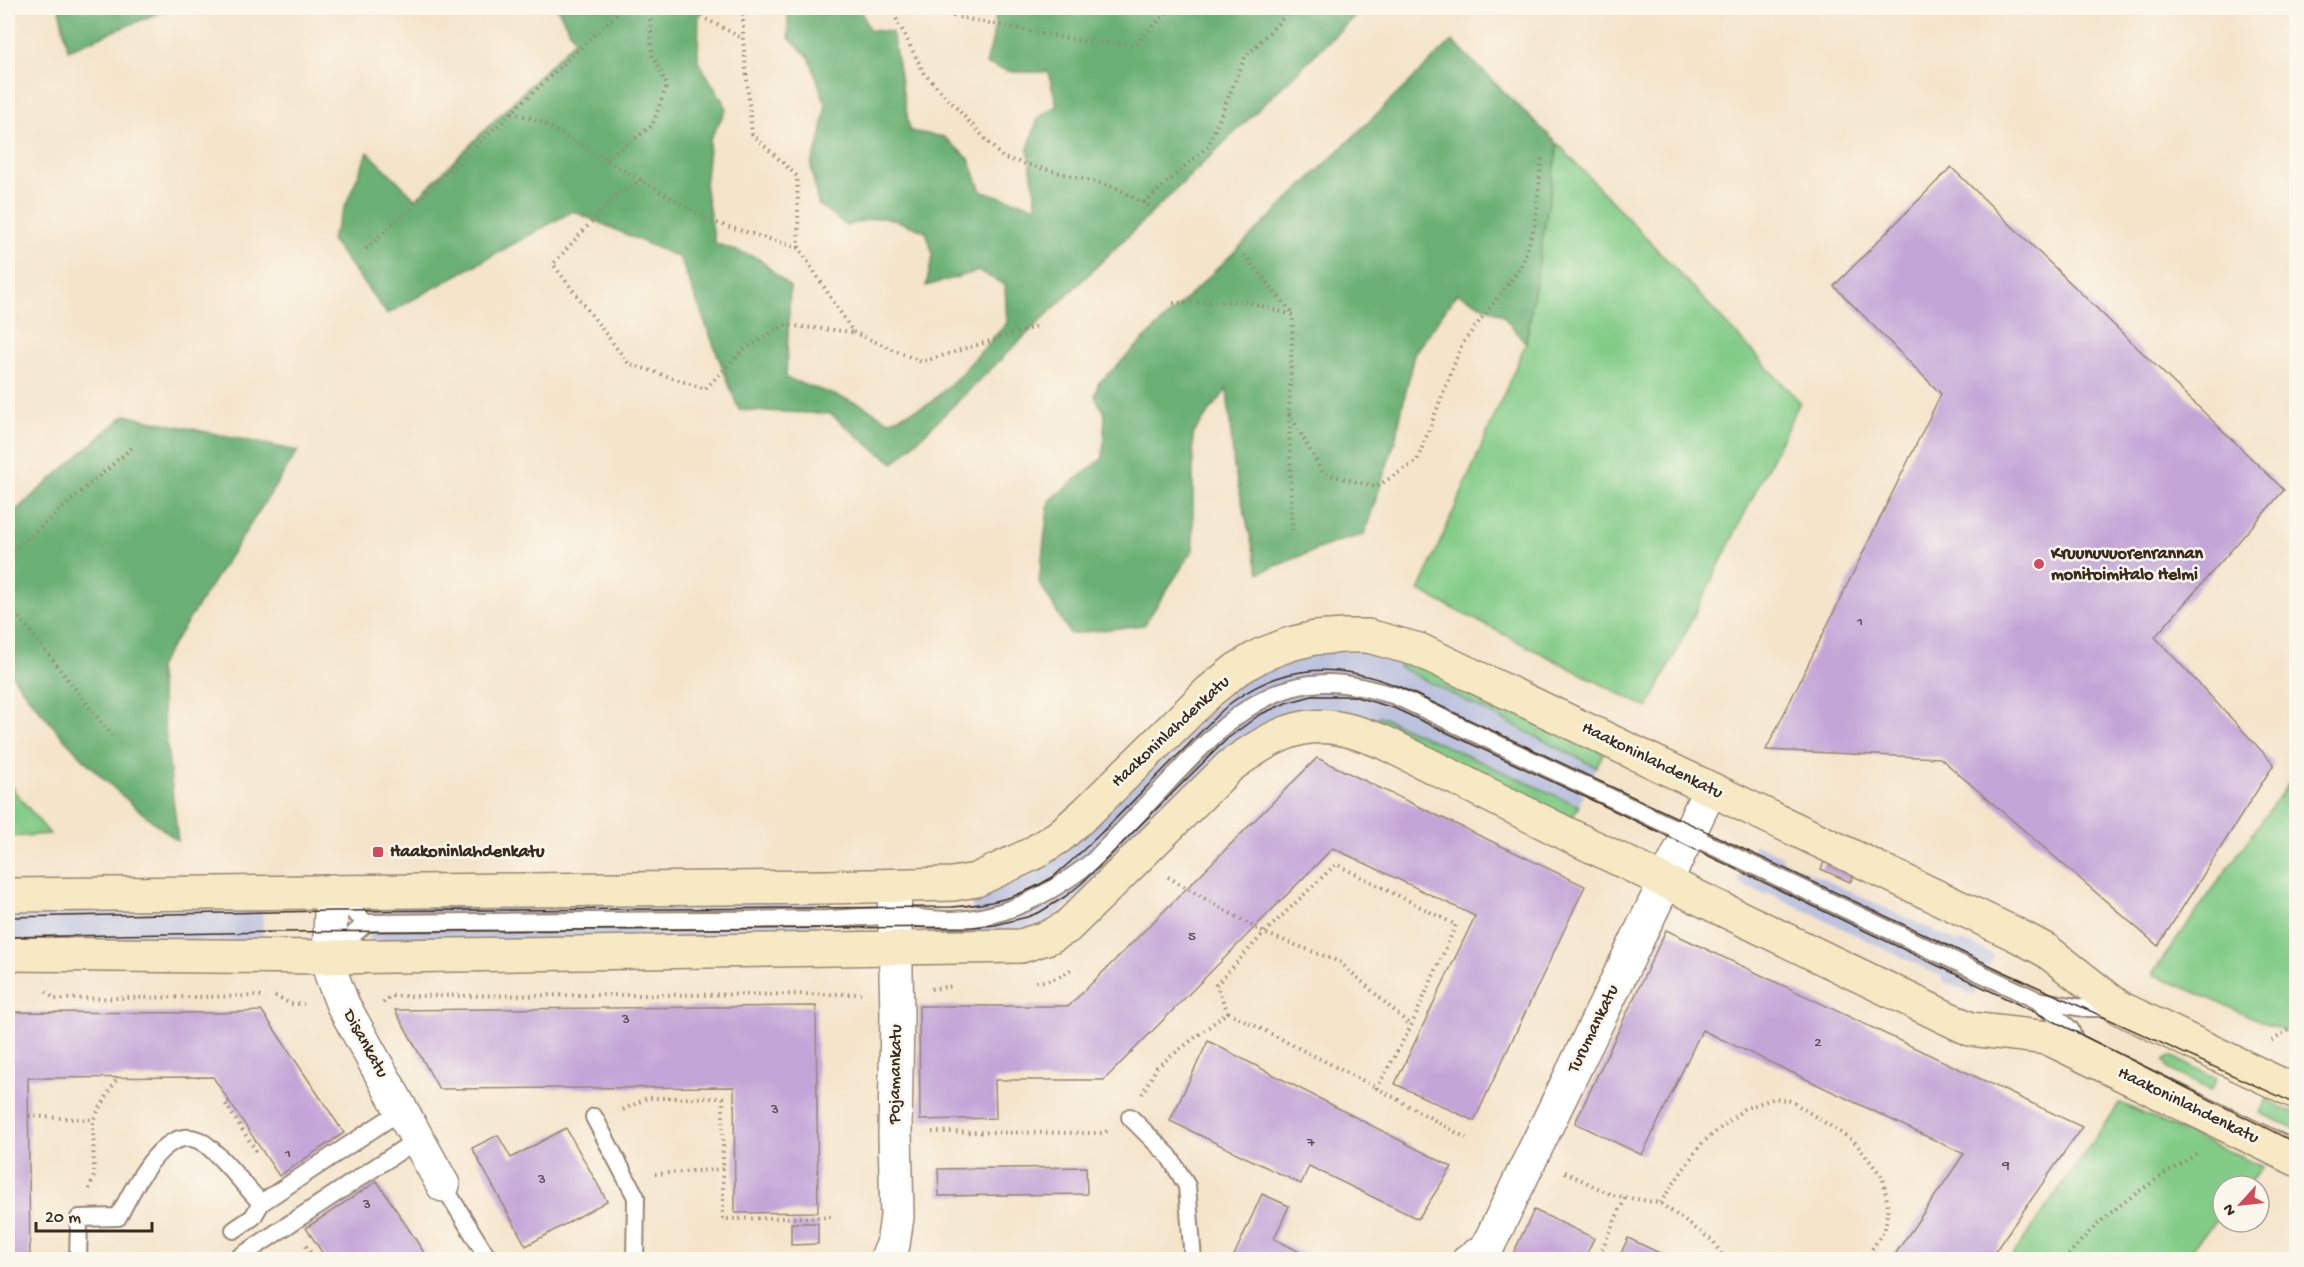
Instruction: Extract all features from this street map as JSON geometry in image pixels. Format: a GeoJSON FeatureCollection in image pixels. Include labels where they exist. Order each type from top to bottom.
{"type":"FeatureCollection","features":[{"type":"Feature","properties":{"kind":"street","name":"Haakoninlahdenkatu"},"geometry":{"type":"LineString","coordinates":[[8,896],[332,891],[895,901],[953,884],[976,880],[1032,854],[1060,836],[1184,715],[1236,670],[1261,655],[1315,638],[1368,636],[1419,650],[2018,935],[2047,951],[2120,1008],[2296,1092]]}},
{"type":"Feature","properties":{"kind":"street","name":"Haakoninlahdenkatu"},"geometry":{"type":"LineString","coordinates":[[8,954],[329,957],[1021,946],[1049,937],[1066,927],[1230,766],[1258,746],[1285,733],[1329,725],[1356,731],[1383,742],[1970,1029],[2048,1038],[2296,1159]]}},
{"type":"Feature","properties":{"kind":"street","name":"Turumankatu"},"geometry":{"type":"LineString","coordinates":[[1469,1260],[1486,1250],[1710,790]]}},
{"type":"Feature","properties":{"kind":"street","name":"Disankatu"},"geometry":{"type":"LineString","coordinates":[[332,891],[329,957],[331,974],[343,1005],[443,1185]]}},
{"type":"Feature","properties":{"kind":"street","name":"Pojamankatu"},"geometry":{"type":"LineString","coordinates":[[886,1260],[893,1245],[897,1217],[895,901]]}},
{"type":"Feature","properties":{"kind":"lane","name":"Haakoninlahdenkatu"},"geometry":{"type":"LineString","coordinates":[[366,923],[827,919],[895,901],[953,920],[1018,907],[1074,876],[1094,860],[1233,718],[1272,695],[1298,687],[1324,683],[1368,689],[1396,696],[2037,1000],[2082,1008],[2120,1008]]}},
{"type":"Feature","properties":{"kind":"lane"},"geometry":{"type":"LineString","coordinates":[[329,957],[366,923],[332,891]]}},
{"type":"Feature","properties":{"kind":"lane","name":"Haakoninlahdenkatu"},"geometry":{"type":"LineString","coordinates":[[2037,1000],[2070,1029],[2079,1052]]}},
{"type":"Feature","properties":{"kind":"lane"},"geometry":{"type":"LineString","coordinates":[[234,1230],[253,1217],[261,1203],[402,1110]]}},
{"type":"Feature","properties":{"kind":"lane"},"geometry":{"type":"LineString","coordinates":[[1130,1117],[1169,1156],[1187,1186],[1194,1260]]}},
{"type":"Feature","properties":{"kind":"lane"},"geometry":{"type":"LineString","coordinates":[[596,1120],[636,1197],[635,1260]]}},
{"type":"Feature","properties":{"kind":"lane"},"geometry":{"type":"LineString","coordinates":[[78,1260],[79,1218],[118,1217],[152,1158],[179,1138],[194,1139],[209,1147],[261,1203]]}},
{"type":"Feature","properties":{"kind":"lane"},"geometry":{"type":"LineString","coordinates":[[236,1260],[418,1139]]}},
{"type":"Feature","properties":{"kind":"lane"},"geometry":{"type":"LineString","coordinates":[[443,1185],[489,1260]]}},
{"type":"Feature","properties":{"kind":"path"},"geometry":{"type":"LineString","coordinates":[[606,159],[652,126],[667,86],[652,54],[650,8]]}},
{"type":"Feature","properties":{"kind":"path"},"geometry":{"type":"LineString","coordinates":[[685,8],[742,39]]}},
{"type":"Feature","properties":{"kind":"path"},"geometry":{"type":"LineString","coordinates":[[743,8],[742,39],[752,134],[797,176],[799,248],[853,332]]}},
{"type":"Feature","properties":{"kind":"path"},"geometry":{"type":"LineString","coordinates":[[891,8],[924,73],[1003,158],[1114,187],[1154,208]]}},
{"type":"Feature","properties":{"kind":"path"},"geometry":{"type":"LineString","coordinates":[[944,8],[953,16],[1092,43],[1136,44],[1171,8]]}},
{"type":"Feature","properties":{"kind":"path"},"geometry":{"type":"LineString","coordinates":[[1144,203],[1208,146],[1245,57],[1293,8]]}},
{"type":"Feature","properties":{"kind":"path"},"geometry":{"type":"LineString","coordinates":[[366,249],[620,11]]}},
{"type":"Feature","properties":{"kind":"path"},"geometry":{"type":"LineString","coordinates":[[512,112],[539,121],[713,222],[799,248]]}},
{"type":"Feature","properties":{"kind":"path"},"geometry":{"type":"LineString","coordinates":[[1289,413],[1323,473],[1376,487],[1417,461],[1462,344],[1521,267],[1535,224],[1542,158]]}},
{"type":"Feature","properties":{"kind":"path"},"geometry":{"type":"LineString","coordinates":[[642,180],[615,196],[554,264],[628,363],[705,388],[743,350],[784,325],[853,332],[922,362],[1038,326]]}},
{"type":"Feature","properties":{"kind":"path"},"geometry":{"type":"LineString","coordinates":[[1244,255],[1293,315],[1289,413],[1292,530]]}},
{"type":"Feature","properties":{"kind":"path"},"geometry":{"type":"LineString","coordinates":[[1173,303],[1244,301],[1293,315]]}},
{"type":"Feature","properties":{"kind":"path"},"geometry":{"type":"LineString","coordinates":[[8,555],[134,446]]}},
{"type":"Feature","properties":{"kind":"path"},"geometry":{"type":"LineString","coordinates":[[8,603],[112,736]]}},
{"type":"Feature","properties":{"kind":"path"},"geometry":{"type":"LineString","coordinates":[[1377,1088],[1411,1026],[1456,925],[1336,864],[1264,933],[1215,985],[1228,1012],[1377,1088],[1466,1138]]}},
{"type":"Feature","properties":{"kind":"path"},"geometry":{"type":"LineString","coordinates":[[1168,877],[1264,933],[1340,962],[1411,1026]]}},
{"type":"Feature","properties":{"kind":"path"},"geometry":{"type":"LineString","coordinates":[[895,1132],[1104,1132],[1130,1117],[1157,1067],[1228,1012]]}},
{"type":"Feature","properties":{"kind":"path"},"geometry":{"type":"LineString","coordinates":[[2268,1043],[2296,1025]]}},
{"type":"Feature","properties":{"kind":"path"},"geometry":{"type":"LineString","coordinates":[[79,1218],[94,1176],[93,1120],[118,1077]]}},
{"type":"Feature","properties":{"kind":"path"},"geometry":{"type":"LineString","coordinates":[[596,1120],[647,1098],[723,1098],[723,1219],[832,1217]]}},
{"type":"Feature","properties":{"kind":"path"},"geometry":{"type":"LineString","coordinates":[[1660,1203],[1701,1144],[1744,1109],[1775,1098],[1791,1101],[1854,1141],[1883,1178],[1888,1206],[1885,1229],[1864,1260]]}},
{"type":"Feature","properties":{"kind":"path"},"geometry":{"type":"LineString","coordinates":[[229,1101],[225,1103],[281,1189]]}},
{"type":"Feature","properties":{"kind":"path"},"geometry":{"type":"LineString","coordinates":[[29,1116],[93,1120]]}},
{"type":"Feature","properties":{"kind":"path"},"geometry":{"type":"LineString","coordinates":[[2065,1260],[2077,1243],[2133,1194],[2200,1151]]}},
{"type":"Feature","properties":{"kind":"path"},"geometry":{"type":"LineString","coordinates":[[1531,1156],[1612,1194],[1660,1203],[1713,1241],[1725,1260]]}},
{"type":"Feature","properties":{"kind":"path"},"geometry":{"type":"LineString","coordinates":[[630,1186],[658,1173],[723,1169]]}},
{"type":"Feature","properties":{"kind":"path"},"geometry":{"type":"LineString","coordinates":[[1597,1260],[1625,1198]]}},
{"type":"Feature","properties":{"kind":"shaded area"},"geometry":{"type":"Polygon","coordinates":[[[1371,650],[1404,658],[1399,667],[1596,767],[1579,806],[1379,716],[1374,723],[1318,712],[1108,872],[1042,927],[973,939],[972,894],[1001,887],[1033,872],[1062,852],[1247,677],[1286,661],[1325,651],[1371,650]]]}},
{"type":"Feature","properties":{"kind":"shaded area"},"geometry":{"type":"Polygon","coordinates":[[[1755,844],[1782,856],[1783,860],[1958,942],[1964,941],[1994,955],[1974,995],[1943,981],[1941,976],[1769,893],[1764,895],[1737,883],[1755,844]]]}},
{"type":"Feature","properties":{"kind":"shaded area"},"geometry":{"type":"Polygon","coordinates":[[[816,897],[817,939],[369,941],[369,901],[816,897]]]}},
{"type":"Feature","properties":{"kind":"shaded area"},"geometry":{"type":"Polygon","coordinates":[[[262,902],[263,940],[8,947],[8,905],[262,902]]]}},
{"type":"Feature","properties":{"kind":"green space"},"geometry":{"type":"Polygon","coordinates":[[[59,8],[171,8],[68,50],[59,8]]]}},
{"type":"Feature","properties":{"kind":"green space"},"geometry":{"type":"Polygon","coordinates":[[[557,8],[699,8],[698,61],[727,108],[710,139],[705,186],[715,243],[759,259],[790,287],[786,378],[860,404],[889,421],[929,404],[956,379],[1007,323],[1005,285],[979,271],[926,286],[933,255],[926,232],[887,218],[870,219],[847,226],[818,204],[811,165],[820,140],[826,105],[809,57],[789,38],[787,8],[860,8],[869,30],[892,32],[910,131],[944,137],[969,159],[981,191],[1037,207],[1028,149],[1038,118],[1057,105],[1048,72],[1012,72],[986,64],[997,8],[1363,8],[894,463],[831,414],[739,410],[680,258],[573,211],[387,314],[331,240],[368,152],[416,199],[575,40],[557,8]]]}},
{"type":"Feature","properties":{"kind":"green space"},"geometry":{"type":"Polygon","coordinates":[[[1452,41],[1558,144],[1526,343],[1502,315],[1457,293],[1414,354],[1395,441],[1364,535],[1333,543],[1259,573],[1234,468],[1227,389],[1193,433],[1193,550],[1144,625],[1070,634],[1039,582],[1049,501],[1103,458],[1105,414],[1095,397],[1098,384],[1452,41]]]}},
{"type":"Feature","properties":{"kind":"green space"},"geometry":{"type":"Polygon","coordinates":[[[1558,144],[1800,402],[1648,708],[1419,591],[1526,343],[1558,144]]]}},
{"type":"Feature","properties":{"kind":"green space"},"geometry":{"type":"Polygon","coordinates":[[[125,415],[298,451],[158,667],[178,841],[126,799],[77,752],[31,700],[8,668],[8,517],[125,415]]]}},
{"type":"Feature","properties":{"kind":"green space"},"geometry":{"type":"Polygon","coordinates":[[[1404,658],[1604,752],[1596,767],[1399,667],[1404,658]]]}},
{"type":"Feature","properties":{"kind":"green space"},"geometry":{"type":"Polygon","coordinates":[[[1379,716],[1579,806],[1571,820],[1374,723],[1379,716]]]}},
{"type":"Feature","properties":{"kind":"green space"},"geometry":{"type":"Polygon","coordinates":[[[2296,773],[2296,1036],[2152,974],[2296,773]]]}},
{"type":"Feature","properties":{"kind":"green space"},"geometry":{"type":"Polygon","coordinates":[[[8,778],[15,792],[50,834],[8,837],[8,778]]]}},
{"type":"Feature","properties":{"kind":"green space"},"geometry":{"type":"Polygon","coordinates":[[[2170,1056],[2217,1078],[2211,1091],[2168,1069],[2164,1061],[2170,1056]]]}},
{"type":"Feature","properties":{"kind":"green space"},"geometry":{"type":"Polygon","coordinates":[[[2266,1099],[2296,1114],[2296,1129],[2260,1113],[2266,1099]]]}},
{"type":"Feature","properties":{"kind":"green space"},"geometry":{"type":"Polygon","coordinates":[[[2120,1103],[2263,1167],[2257,1174],[2211,1174],[2211,1226],[2182,1259],[2010,1259],[2120,1103]]]}},
{"type":"Feature","properties":{"kind":"building","name":"Kruunuvuorenrannan monitoimitalo Helmi"},"geometry":{"type":"Polygon","coordinates":[[[1951,167],[2284,490],[2155,637],[2274,764],[2158,946],[1940,758],[1766,750],[1941,394],[1834,286],[1951,167]]]}},
{"type":"Feature","properties":{"kind":"building"},"geometry":{"type":"Polygon","coordinates":[[[1317,758],[1585,886],[1474,1121],[1395,1084],[1475,916],[1333,848],[1104,1080],[995,1080],[996,1118],[920,1120],[919,1006],[1069,1006],[1317,758]]]}},
{"type":"Feature","properties":{"kind":"building"},"geometry":{"type":"Polygon","coordinates":[[[1825,860],[1854,873],[1850,882],[1821,869],[1825,860]]]}},
{"type":"Feature","properties":{"kind":"building"},"geometry":{"type":"Polygon","coordinates":[[[1666,930],[2082,1127],[1989,1260],[1891,1260],[1964,1154],[1702,1030],[1642,1155],[1575,1123],[1666,930]]]}},
{"type":"Feature","properties":{"kind":"building"},"geometry":{"type":"Polygon","coordinates":[[[816,1006],[818,1212],[735,1213],[734,1087],[439,1089],[395,1010],[816,1006]]]}},
{"type":"Feature","properties":{"kind":"building"},"geometry":{"type":"Polygon","coordinates":[[[262,1011],[344,1133],[279,1176],[213,1077],[28,1078],[30,1260],[8,1260],[8,1012],[215,1013],[262,1011]]]}},
{"type":"Feature","properties":{"kind":"building"},"geometry":{"type":"Polygon","coordinates":[[[1208,1041],[1452,1167],[1418,1219],[1309,1166],[1301,1184],[1170,1121],[1208,1041]]]}},
{"type":"Feature","properties":{"kind":"building"},"geometry":{"type":"Polygon","coordinates":[[[566,1128],[607,1201],[526,1246],[472,1148],[498,1135],[511,1158],[566,1128]]]}},
{"type":"Feature","properties":{"kind":"building"},"geometry":{"type":"Polygon","coordinates":[[[1086,1167],[1087,1194],[939,1196],[938,1169],[1086,1167]]]}},
{"type":"Feature","properties":{"kind":"building"},"geometry":{"type":"Polygon","coordinates":[[[377,1181],[429,1260],[327,1260],[306,1228],[377,1181]]]}},
{"type":"Feature","properties":{"kind":"building"},"geometry":{"type":"Polygon","coordinates":[[[1262,1194],[1289,1206],[1274,1239],[1316,1260],[1232,1260],[1262,1194]]]}},
{"type":"Feature","properties":{"kind":"building"},"geometry":{"type":"Polygon","coordinates":[[[1534,1210],[1594,1238],[1584,1260],[1511,1258],[1534,1210]]]}},
{"type":"Feature","properties":{"kind":"building"},"geometry":{"type":"Polygon","coordinates":[[[791,1223],[818,1223],[818,1244],[791,1245],[791,1223]]]}},
{"type":"Feature","properties":{"kind":"building"},"geometry":{"type":"Polygon","coordinates":[[[1628,1238],[1674,1260],[1618,1260],[1628,1238]]]}},
{"type":"Feature","properties":{"kind":"tram line"},"geometry":{"type":"LineString","coordinates":[[8,917],[331,911],[952,907],[993,902],[1016,895],[1053,877],[1101,833],[1232,702],[1273,679],[1314,670],[1335,671],[1378,679],[1400,687],[2000,970],[2296,1104]]}},
{"type":"Feature","properties":{"kind":"tram line"},"geometry":{"type":"LineString","coordinates":[[8,937],[995,925],[1040,912],[1066,896],[1081,884],[1227,739],[1259,715],[1286,703],[1312,696],[1353,696],[1394,708],[1596,802],[2070,1029],[2296,1143]]}},
{"type":"Feature","properties":{"kind":"place","name":"Kruunuvuorenrannan monitoimitalo Helmi"},"geometry":{"type":"Point","coordinates":[2039,564]}},
{"type":"Feature","properties":{"kind":"place","name":"Haakoninlahdenkatu"},"geometry":{"type":"Point","coordinates":[378,852]}}]}
